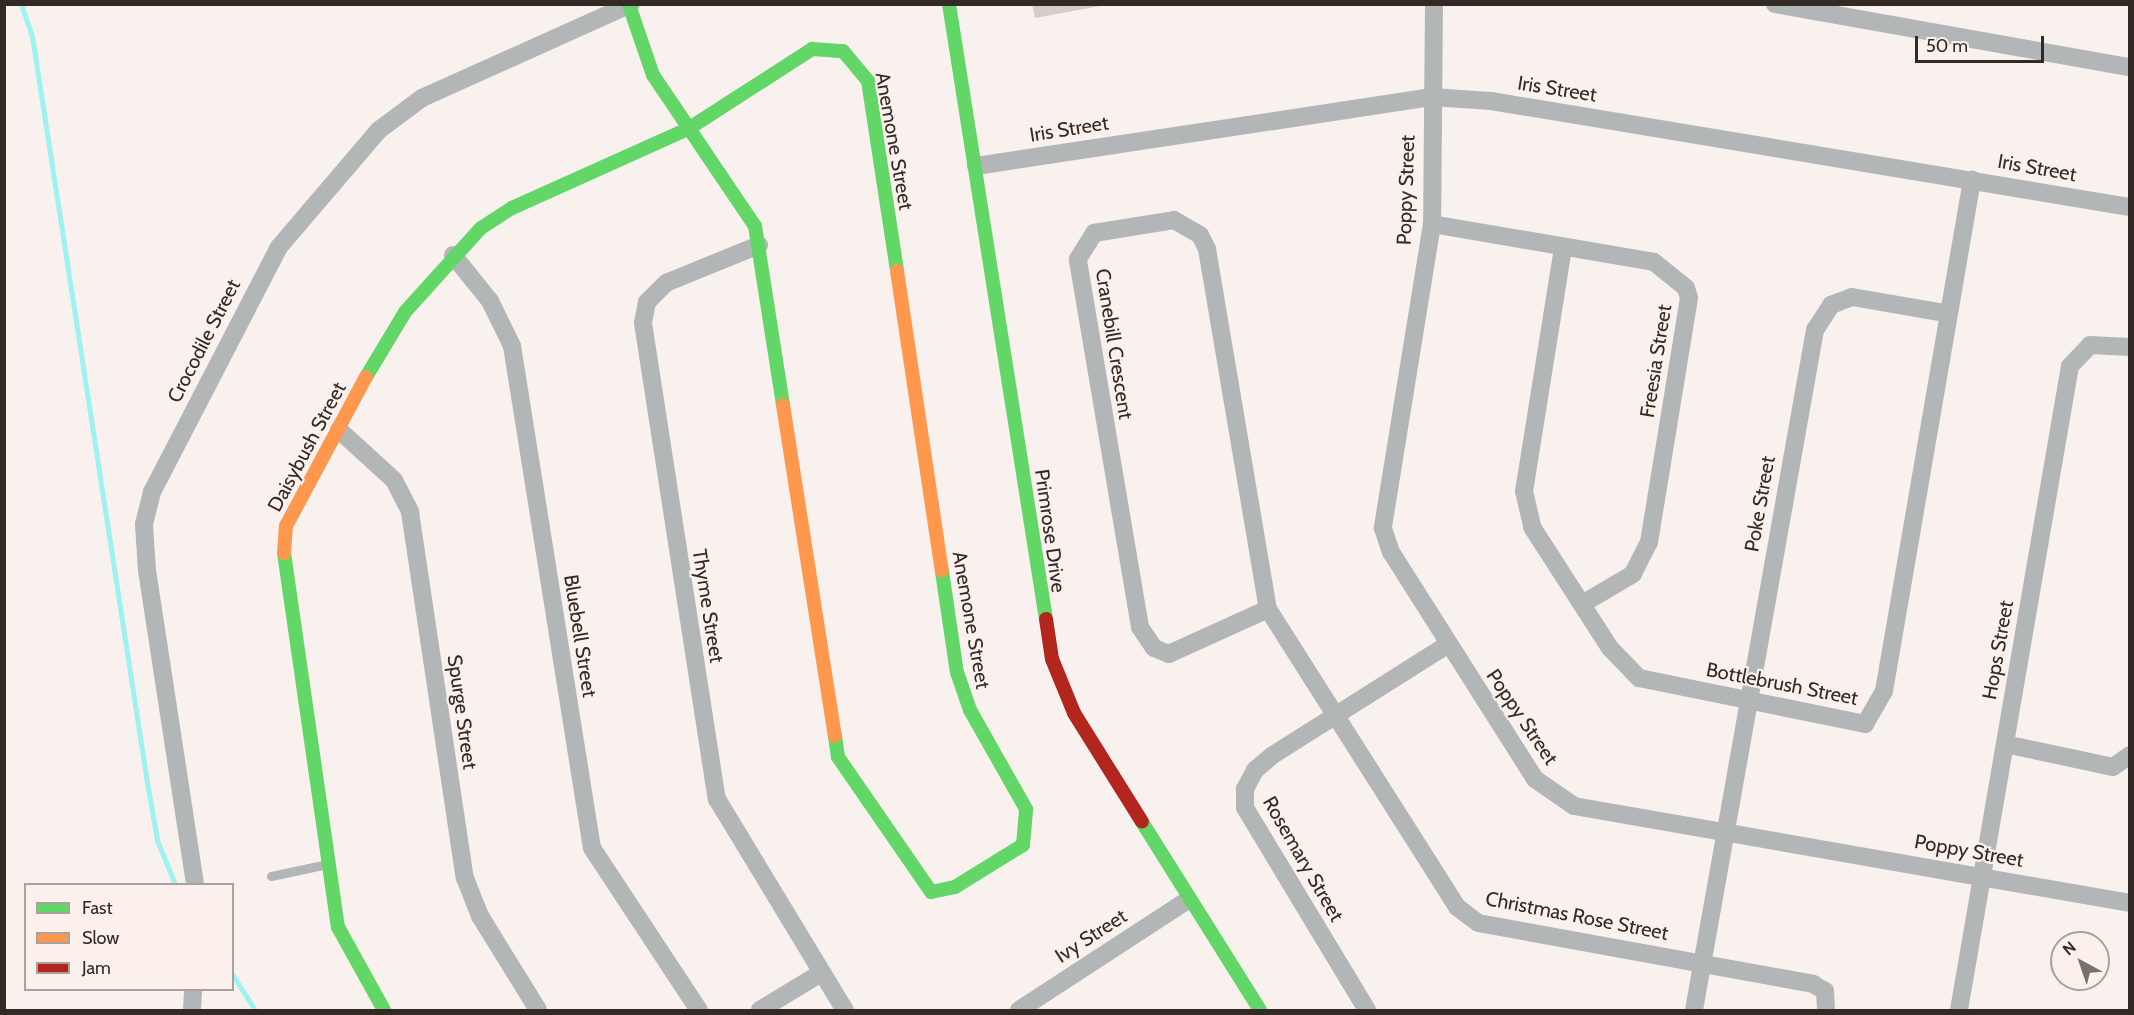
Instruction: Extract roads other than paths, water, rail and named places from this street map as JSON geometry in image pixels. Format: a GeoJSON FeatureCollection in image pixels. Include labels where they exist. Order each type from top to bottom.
{"type":"FeatureCollection","features":[{"type":"Feature","properties":{"kind":"street","name":"Primrose Drive"},"geometry":{"type":"LineString","coordinates":[[949,4],[1052,659],[1074,713],[1188,900],[1260,1011]]}},
{"type":"Feature","properties":{"kind":"street","name":"Poppy Street"},"geometry":{"type":"LineString","coordinates":[[1434,4],[1431,97],[1432,224],[1383,528],[1391,552],[1447,645],[1535,779],[1558,799],[1725,832],[2130,903]]}},
{"type":"Feature","properties":{"kind":"street"},"geometry":{"type":"LineString","coordinates":[[1775,4],[2130,67]]}},
{"type":"Feature","properties":{"kind":"street","name":"Anemone Street"},"geometry":{"type":"LineString","coordinates":[[630,5],[653,75],[688,129],[750,215],[759,245],[838,757],[917,879],[940,892],[1023,845],[1029,822],[970,710],[957,673],[868,81],[855,58],[843,51],[812,50],[688,129]]}},
{"type":"Feature","properties":{"kind":"street","name":"Crocodile Street"},"geometry":{"type":"LineString","coordinates":[[195,883],[145,549],[152,492],[279,247],[379,130],[422,98],[630,5]]}},
{"type":"Feature","properties":{"kind":"street","name":"Iris Street"},"geometry":{"type":"LineString","coordinates":[[976,166],[1431,97],[1491,101],[2130,207]]}},
{"type":"Feature","properties":{"kind":"street","name":"Daisybush Street"},"geometry":{"type":"LineString","coordinates":[[384,1011],[344,945],[329,863],[283,549],[286,526],[381,348],[453,255],[497,216],[688,129]]}},
{"type":"Feature","properties":{"kind":"street","name":"Bottlebrush Street"},"geometry":{"type":"LineString","coordinates":[[1563,248],[1525,509],[1582,604],[1625,668],[1639,678],[1865,724],[1881,704],[1946,313],[1972,180]]}},
{"type":"Feature","properties":{"kind":"street","name":"Cranebill Crescent"},"geometry":{"type":"LineString","coordinates":[[1268,609],[1169,654],[1154,648],[1140,627],[1078,259],[1094,233],[1182,221],[1207,249],[1268,609],[1335,716]]}},
{"type":"Feature","properties":{"kind":"street","name":"Freesia Street"},"geometry":{"type":"LineString","coordinates":[[1432,224],[1664,266],[1682,280],[1689,298],[1643,561],[1632,574],[1582,604]]}},
{"type":"Feature","properties":{"kind":"street","name":"Thyme Street"},"geometry":{"type":"LineString","coordinates":[[759,245],[666,283],[646,302],[643,323],[717,799],[845,1011]]}},
{"type":"Feature","properties":{"kind":"street","name":"Bluebell Street"},"geometry":{"type":"LineString","coordinates":[[453,255],[490,301],[512,346],[592,848],[699,1011]]}},
{"type":"Feature","properties":{"kind":"street","name":"Poke Street"},"geometry":{"type":"LineString","coordinates":[[1694,1011],[1704,963],[1746,700],[1821,315],[1852,297],[1946,313]]}},
{"type":"Feature","properties":{"kind":"street","name":"Hops Street"},"geometry":{"type":"LineString","coordinates":[[1959,1011],[2070,366],[2090,345],[2130,347]]}},
{"type":"Feature","properties":{"kind":"street","name":"Spurge Street"},"geometry":{"type":"LineString","coordinates":[[339,430],[394,480],[410,512],[465,878],[480,916],[538,1011]]}},
{"type":"Feature","properties":{"kind":"street","name":"Rosemary Street"},"geometry":{"type":"LineString","coordinates":[[1367,1011],[1245,808],[1245,789],[1255,770],[1447,645]]}},
{"type":"Feature","properties":{"kind":"street","name":"Christmas Rose Street"},"geometry":{"type":"LineString","coordinates":[[1335,716],[1466,916],[1478,923],[1704,963],[1820,987],[1828,1000],[1826,1011]]}},
{"type":"Feature","properties":{"kind":"street"},"geometry":{"type":"LineString","coordinates":[[2005,744],[2114,767],[2130,755]]}},
{"type":"Feature","properties":{"kind":"street","name":"Ivy Street"},"geometry":{"type":"LineString","coordinates":[[1019,1011],[1188,900]]}},
{"type":"Feature","properties":{"kind":"street"},"geometry":{"type":"LineString","coordinates":[[760,1011],[821,973]]}},
{"type":"Feature","properties":{"kind":"street"},"geometry":{"type":"LineString","coordinates":[[192,1011],[193,991]]}},
{"type":"Feature","properties":{"kind":"lane"},"geometry":{"type":"LineString","coordinates":[[271,876],[329,863]]}},
{"type":"Feature","properties":{"kind":"waterway"},"geometry":{"type":"LineString","coordinates":[[21,4],[32,36],[157,840],[175,883]]}},
{"type":"Feature","properties":{"kind":"waterway"},"geometry":{"type":"LineString","coordinates":[[234,977],[255,1010]]}}]}
